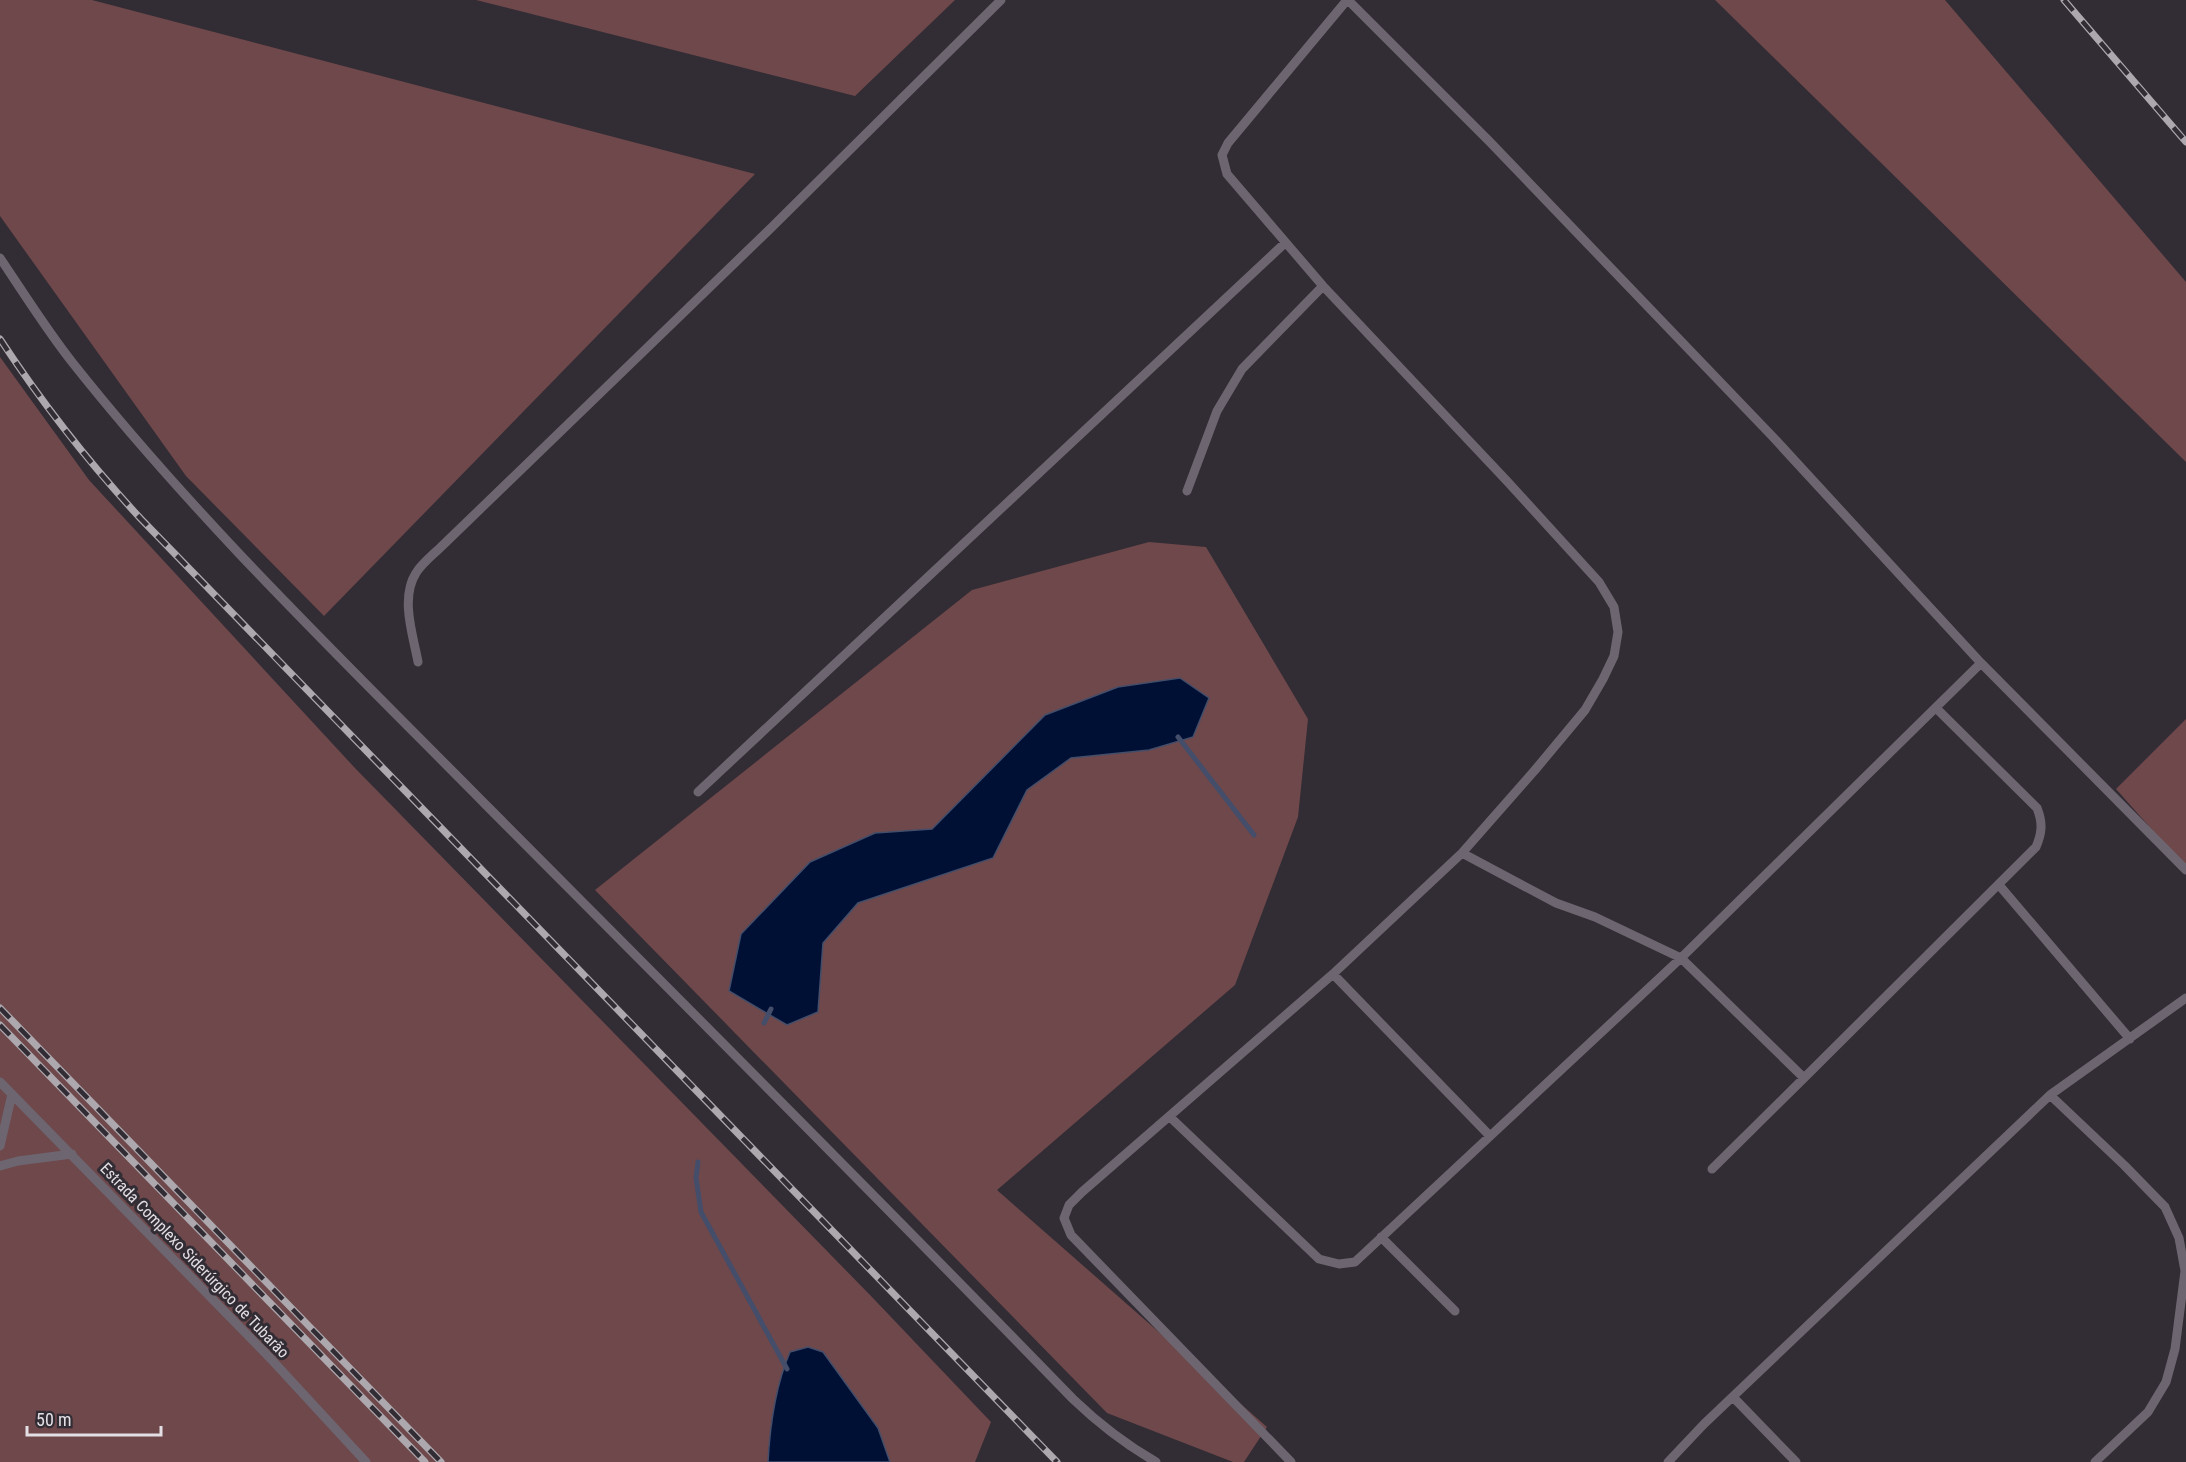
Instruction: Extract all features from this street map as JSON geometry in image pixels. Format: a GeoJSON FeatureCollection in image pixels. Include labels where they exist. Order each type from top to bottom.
{"type":"FeatureCollection","features":[{"type":"Feature","properties":{"kind":"lane"},"geometry":{"type":"LineString","coordinates":[[418,662],[408,592],[416,574],[1001,0]]}},
{"type":"Feature","properties":{"kind":"lane"},"geometry":{"type":"LineString","coordinates":[[1292,1462],[1071,1235],[1064,1218],[1069,1205],[1333,974],[1462,853],[1578,718],[1603,680],[1614,656],[1618,632],[1614,607],[1599,582],[1323,286],[1227,174],[1222,154],[1228,143],[1347,0],[1489,141],[1772,436],[1981,663],[2186,870]]}},
{"type":"Feature","properties":{"kind":"lane"},"geometry":{"type":"LineString","coordinates":[[698,792],[1285,243]]}},
{"type":"Feature","properties":{"kind":"lane"},"geometry":{"type":"LineString","coordinates":[[0,258],[82,374],[201,512],[251,566],[353,672],[894,1215],[1095,1421],[1129,1447],[1156,1462]]}},
{"type":"Feature","properties":{"kind":"lane"},"geometry":{"type":"LineString","coordinates":[[1187,491],[1217,411],[1242,369],[1323,286]]}},
{"type":"Feature","properties":{"kind":"lane"},"geometry":{"type":"LineString","coordinates":[[1170,1117],[1320,1259],[1339,1264],[1355,1262],[1681,957],[1981,663]]}},
{"type":"Feature","properties":{"kind":"lane"},"geometry":{"type":"LineString","coordinates":[[1712,1168],[2036,848],[2041,836],[2042,821],[2037,808],[1936,708]]}},
{"type":"Feature","properties":{"kind":"lane"},"geometry":{"type":"LineString","coordinates":[[1462,853],[1556,903],[1604,920],[1681,957],[1804,1078]]}},
{"type":"Feature","properties":{"kind":"lane"},"geometry":{"type":"LineString","coordinates":[[1999,885],[2130,1038]]}},
{"type":"Feature","properties":{"kind":"lane"},"geometry":{"type":"LineString","coordinates":[[1333,974],[1490,1136]]}},
{"type":"Feature","properties":{"kind":"lane"},"geometry":{"type":"LineString","coordinates":[[1668,1462],[1733,1397],[2050,1095],[2186,998]]}},
{"type":"Feature","properties":{"kind":"lane","name":"Estrada Complexo Siderúrgico de Tubarão"},"geometry":{"type":"LineString","coordinates":[[0,1082],[271,1359],[366,1462]]}},
{"type":"Feature","properties":{"kind":"lane"},"geometry":{"type":"LineString","coordinates":[[0,1146],[12,1094]]}},
{"type":"Feature","properties":{"kind":"lane"},"geometry":{"type":"LineString","coordinates":[[2050,1095],[2165,1207],[2179,1238],[2185,1271],[2175,1349],[2166,1382],[2148,1412],[2095,1462]]}},
{"type":"Feature","properties":{"kind":"lane"},"geometry":{"type":"LineString","coordinates":[[0,1166],[18,1161],[72,1154]]}},
{"type":"Feature","properties":{"kind":"lane"},"geometry":{"type":"LineString","coordinates":[[1381,1237],[1455,1311]]}},
{"type":"Feature","properties":{"kind":"lane"},"geometry":{"type":"LineString","coordinates":[[1733,1397],[1796,1462]]}},
{"type":"Feature","properties":{"kind":"shaded area"},"geometry":{"type":"Polygon","coordinates":[[[0,0],[92,0],[755,174],[324,616],[186,476],[0,216],[0,0]]]}},
{"type":"Feature","properties":{"kind":"shaded area"},"geometry":{"type":"Polygon","coordinates":[[[476,0],[955,0],[855,96],[476,0]]]}},
{"type":"Feature","properties":{"kind":"shaded area"},"geometry":{"type":"Polygon","coordinates":[[[1715,0],[1945,0],[2186,282],[2186,462],[1715,0]]]}},
{"type":"Feature","properties":{"kind":"shaded area"},"geometry":{"type":"Polygon","coordinates":[[[0,357],[89,480],[354,767],[871,1296],[991,1422],[975,1462],[890,1462],[878,1428],[823,1352],[790,1352],[778,1393],[768,1462],[0,1462],[0,357]]]}},
{"type":"Feature","properties":{"kind":"shaded area"},"geometry":{"type":"Polygon","coordinates":[[[1149,542],[1206,547],[1308,719],[1298,817],[1235,985],[997,1190],[1267,1427],[1244,1462],[1233,1462],[1107,1413],[595,890],[972,590],[1149,542]],[[1045,715],[932,830],[875,833],[823,943],[859,902],[993,858],[1027,790],[1071,758],[1149,750],[1045,715]]]}},
{"type":"Feature","properties":{"kind":"shaded area"},"geometry":{"type":"Polygon","coordinates":[[[2186,719],[2186,868],[2116,789],[2186,719]]]}},
{"type":"Feature","properties":{"kind":"water"},"geometry":{"type":"Polygon","coordinates":[[[1180,678],[1209,698],[1193,737],[1149,750],[1071,758],[1027,790],[993,858],[858,903],[823,943],[818,1012],[787,1025],[729,991],[741,934],[810,862],[875,833],[932,829],[1045,715],[1118,687],[1180,678]]]}},
{"type":"Feature","properties":{"kind":"water"},"geometry":{"type":"Polygon","coordinates":[[[808,1347],[823,1352],[878,1428],[890,1462],[768,1462],[774,1406],[785,1365],[790,1352],[808,1347]]]}},
{"type":"Feature","properties":{"kind":"waterway"},"geometry":{"type":"LineString","coordinates":[[1178,737],[1254,835]]}},
{"type":"Feature","properties":{"kind":"waterway"},"geometry":{"type":"LineString","coordinates":[[764,1023],[771,1009]]}},
{"type":"Feature","properties":{"kind":"waterway"},"geometry":{"type":"LineString","coordinates":[[698,1162],[696,1178],[701,1212],[787,1369]]}},
{"type":"Feature","properties":{"kind":"railway"},"geometry":{"type":"LineString","coordinates":[[2064,0],[2186,142]]}},
{"type":"Feature","properties":{"kind":"railway"},"geometry":{"type":"LineString","coordinates":[[0,339],[67,432],[141,519],[1057,1462]]}},
{"type":"Feature","properties":{"kind":"railway"},"geometry":{"type":"LineString","coordinates":[[0,1008],[441,1462]]}},
{"type":"Feature","properties":{"kind":"railway"},"geometry":{"type":"LineString","coordinates":[[0,1025],[425,1462]]}}]}
